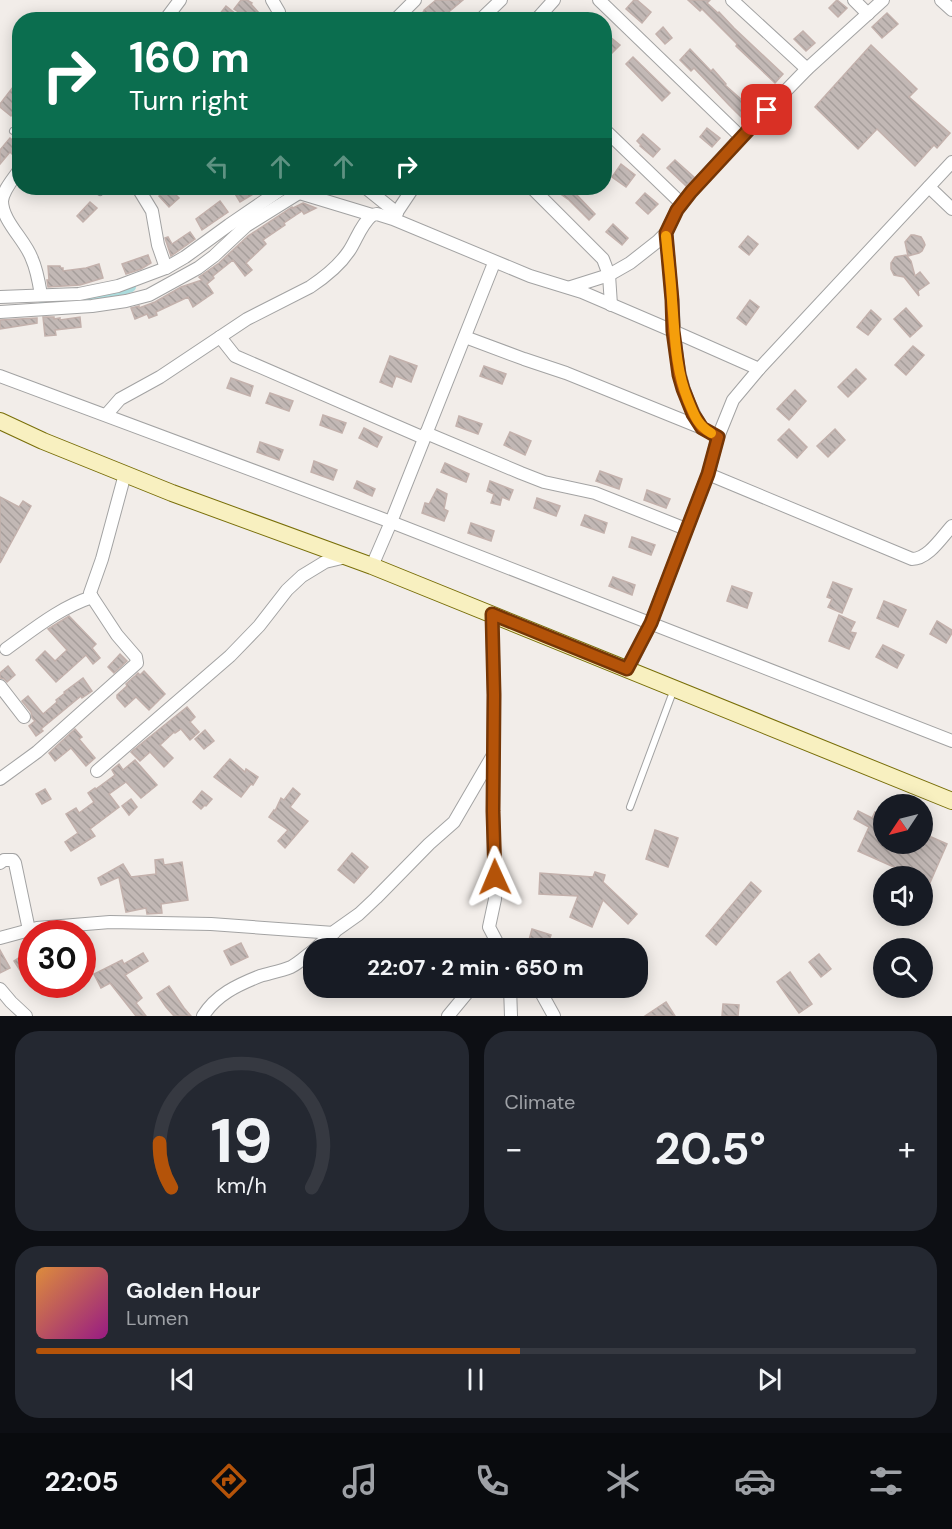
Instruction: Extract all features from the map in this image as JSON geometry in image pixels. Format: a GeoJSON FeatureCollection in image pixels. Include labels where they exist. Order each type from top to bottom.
{"type":"FeatureCollection","features":[{"type":"Feature","properties":{"kind":"street"},"geometry":{"type":"LineString","coordinates":[[403,12],[415,0]]}},
{"type":"Feature","properties":{"kind":"street"},"geometry":{"type":"LineString","coordinates":[[488,12],[501,0]]}},
{"type":"Feature","properties":{"kind":"street"},"geometry":{"type":"LineString","coordinates":[[543,12],[554,0]]}},
{"type":"Feature","properties":{"kind":"street"},"geometry":{"type":"LineString","coordinates":[[599,0],[611,12]]}},
{"type":"Feature","properties":{"kind":"street"},"geometry":{"type":"LineString","coordinates":[[732,0],[807,69]]}},
{"type":"Feature","properties":{"kind":"street"},"geometry":{"type":"LineString","coordinates":[[854,0],[868,14]]}},
{"type":"Feature","properties":{"kind":"street"},"geometry":{"type":"LineString","coordinates":[[571,288],[609,275],[646,251],[666,233],[677,210],[741,137],[807,69],[883,0]]}},
{"type":"Feature","properties":{"kind":"street"},"geometry":{"type":"LineString","coordinates":[[941,0],[952,10]]}},
{"type":"Feature","properties":{"kind":"street"},"geometry":{"type":"LineString","coordinates":[[612,13],[741,137]]}},
{"type":"Feature","properties":{"kind":"street"},"geometry":{"type":"LineString","coordinates":[[612,137],[682,204]]}},
{"type":"Feature","properties":{"kind":"street"},"geometry":{"type":"LineString","coordinates":[[627,669],[651,623],[708,474],[718,437],[733,400],[759,369],[952,162]]}},
{"type":"Feature","properties":{"kind":"street"},"geometry":{"type":"LineString","coordinates":[[12,181],[3,195],[2,203],[8,219],[33,260],[41,295]]}},
{"type":"Feature","properties":{"kind":"street"},"geometry":{"type":"LineString","coordinates":[[929,188],[952,209]]}},
{"type":"Feature","properties":{"kind":"street"},"geometry":{"type":"LineString","coordinates":[[142,195],[152,211],[158,245],[166,268]]}},
{"type":"Feature","properties":{"kind":"street"},"geometry":{"type":"LineString","coordinates":[[0,297],[79,294],[118,286],[191,256],[228,225],[273,195]]}},
{"type":"Feature","properties":{"kind":"street"},"geometry":{"type":"LineString","coordinates":[[0,312],[92,306],[149,295],[208,261],[246,226],[293,195]]}},
{"type":"Feature","properties":{"kind":"street"},"geometry":{"type":"LineString","coordinates":[[308,195],[372,215],[395,216]]}},
{"type":"Feature","properties":{"kind":"street"},"geometry":{"type":"LineString","coordinates":[[373,195],[395,216],[494,263],[571,288],[611,304],[759,369]]}},
{"type":"Feature","properties":{"kind":"street"},"geometry":{"type":"LineString","coordinates":[[395,216],[408,195]]}},
{"type":"Feature","properties":{"kind":"street"},"geometry":{"type":"LineString","coordinates":[[539,195],[603,259],[609,275],[611,304]]}},
{"type":"Feature","properties":{"kind":"street"},"geometry":{"type":"LineString","coordinates":[[106,415],[120,399],[160,377],[247,319],[320,281],[350,250],[357,234],[372,215]]}},
{"type":"Feature","properties":{"kind":"street"},"geometry":{"type":"LineString","coordinates":[[666,233],[673,331],[679,375],[693,414],[702,428]]}},
{"type":"Feature","properties":{"kind":"street"},"geometry":{"type":"LineString","coordinates":[[191,256],[208,261]]}},
{"type":"Feature","properties":{"kind":"street"},"geometry":{"type":"LineString","coordinates":[[372,566],[392,522],[494,263]]}},
{"type":"Feature","properties":{"kind":"street"},"geometry":{"type":"LineString","coordinates":[[220,337],[235,356],[425,436],[529,476],[595,493],[686,530]]}},
{"type":"Feature","properties":{"kind":"street"},"geometry":{"type":"LineString","coordinates":[[465,337],[566,373],[702,428],[718,437]]}},
{"type":"Feature","properties":{"kind":"street"},"geometry":{"type":"LineString","coordinates":[[0,376],[392,522],[952,741]]}},
{"type":"Feature","properties":{"kind":"street"},"geometry":{"type":"LineString","coordinates":[[2,426],[372,566],[952,801]]}},
{"type":"Feature","properties":{"kind":"street"},"geometry":{"type":"LineString","coordinates":[[0,779],[37,752],[137,663],[134,654],[117,635],[90,593],[102,559],[125,474]]}},
{"type":"Feature","properties":{"kind":"street"},"geometry":{"type":"LineString","coordinates":[[708,474],[912,559],[924,556],[952,526]]}},
{"type":"Feature","properties":{"kind":"street"},"geometry":{"type":"LineString","coordinates":[[97,771],[230,656],[302,576],[325,562],[346,557]]}},
{"type":"Feature","properties":{"kind":"street"},"geometry":{"type":"LineString","coordinates":[[6,649],[59,611],[92,597]]}},
{"type":"Feature","properties":{"kind":"street"},"geometry":{"type":"LineString","coordinates":[[492,614],[495,899],[489,927],[497,938]]}},
{"type":"Feature","properties":{"kind":"street"},"geometry":{"type":"LineString","coordinates":[[0,686],[24,717]]}},
{"type":"Feature","properties":{"kind":"street"},"geometry":{"type":"LineString","coordinates":[[328,938],[368,906],[454,822],[494,754]]}},
{"type":"Feature","properties":{"kind":"street"},"geometry":{"type":"LineString","coordinates":[[0,863],[9,859],[15,863],[27,920]]}},
{"type":"Feature","properties":{"kind":"street"},"geometry":{"type":"LineString","coordinates":[[96,923],[211,924],[334,933]]}},
{"type":"Feature","properties":{"kind":"street"},"geometry":{"type":"LineString","coordinates":[[0,939],[18,933]]}},
{"type":"Feature","properties":{"kind":"street"},"geometry":{"type":"LineString","coordinates":[[203,1016],[225,992],[260,976],[289,968],[303,958]]}},
{"type":"Feature","properties":{"kind":"street"},"geometry":{"type":"LineString","coordinates":[[0,989],[26,1016]]}},
{"type":"Feature","properties":{"kind":"street"},"geometry":{"type":"LineString","coordinates":[[448,1016],[463,998]]}},
{"type":"Feature","properties":{"kind":"street"},"geometry":{"type":"LineString","coordinates":[[510,998],[511,1016]]}},
{"type":"Feature","properties":{"kind":"street"},"geometry":{"type":"LineString","coordinates":[[544,998],[555,1016]]}},
{"type":"Feature","properties":{"kind":"lane"},"geometry":{"type":"LineString","coordinates":[[630,807],[675,688]]}},
{"type":"Feature","properties":{"kind":"building"},"geometry":{"type":"Polygon","coordinates":[[[241,0],[247,0],[258,12],[238,12],[234,9],[241,0]]]}},
{"type":"Feature","properties":{"kind":"building"},"geometry":{"type":"Polygon","coordinates":[[[436,0],[463,0],[449,12],[423,12],[436,0]]]}},
{"type":"Feature","properties":{"kind":"building"},"geometry":{"type":"Polygon","coordinates":[[[634,0],[651,12],[642,23],[626,9],[634,0]]]}},
{"type":"Feature","properties":{"kind":"building"},"geometry":{"type":"Polygon","coordinates":[[[688,0],[710,0],[707,3],[783,74],[775,83],[702,9],[700,11],[688,0]]]}},
{"type":"Feature","properties":{"kind":"building"},"geometry":{"type":"Polygon","coordinates":[[[837,0],[847,8],[838,17],[829,8],[837,0]]]}},
{"type":"Feature","properties":{"kind":"building"},"geometry":{"type":"Polygon","coordinates":[[[226,6],[234,12],[221,12],[226,6]]]}},
{"type":"Feature","properties":{"kind":"building"},"geometry":{"type":"Polygon","coordinates":[[[887,13],[898,24],[882,38],[872,27],[887,13]]]}},
{"type":"Feature","properties":{"kind":"building"},"geometry":{"type":"Polygon","coordinates":[[[663,27],[672,38],[665,44],[656,34],[663,27]]]}},
{"type":"Feature","properties":{"kind":"building"},"geometry":{"type":"Polygon","coordinates":[[[803,31],[815,43],[806,51],[794,39],[803,31]]]}},
{"type":"Feature","properties":{"kind":"building"},"geometry":{"type":"Polygon","coordinates":[[[612,38],[620,45],[612,53],[612,38]]]}},
{"type":"Feature","properties":{"kind":"building"},"geometry":{"type":"Polygon","coordinates":[[[871,45],[917,89],[909,97],[950,133],[937,148],[934,145],[915,166],[877,129],[858,149],[815,107],[871,45]]]}},
{"type":"Feature","properties":{"kind":"building"},"geometry":{"type":"Polygon","coordinates":[[[690,49],[750,107],[741,117],[694,68],[691,71],[680,60],[690,49]]]}},
{"type":"Feature","properties":{"kind":"building"},"geometry":{"type":"Polygon","coordinates":[[[633,57],[670,93],[662,101],[626,64],[633,57]]]}},
{"type":"Feature","properties":{"kind":"building"},"geometry":{"type":"Polygon","coordinates":[[[12,88],[11,116],[0,107],[12,88]]]}},
{"type":"Feature","properties":{"kind":"building"},"geometry":{"type":"Polygon","coordinates":[[[707,128],[720,138],[712,147],[700,137],[707,128]]]}},
{"type":"Feature","properties":{"kind":"building"},"geometry":{"type":"Polygon","coordinates":[[[643,134],[660,149],[653,157],[637,141],[643,134]]]}},
{"type":"Feature","properties":{"kind":"building"},"geometry":{"type":"Polygon","coordinates":[[[10,138],[12,140],[12,154],[10,152],[0,164],[0,150],[10,138]]]}},
{"type":"Feature","properties":{"kind":"building"},"geometry":{"type":"Polygon","coordinates":[[[675,160],[694,177],[686,186],[667,168],[675,160]]]}},
{"type":"Feature","properties":{"kind":"building"},"geometry":{"type":"Polygon","coordinates":[[[621,164],[635,175],[626,187],[612,177],[621,164]]]}},
{"type":"Feature","properties":{"kind":"building"},"geometry":{"type":"Polygon","coordinates":[[[645,193],[658,204],[648,214],[636,203],[645,193]]]}},
{"type":"Feature","properties":{"kind":"building"},"geometry":{"type":"Polygon","coordinates":[[[176,195],[179,198],[169,207],[159,196],[176,195]]]}},
{"type":"Feature","properties":{"kind":"building"},"geometry":{"type":"Polygon","coordinates":[[[236,195],[252,195],[240,202],[236,195]]]}},
{"type":"Feature","properties":{"kind":"building"},"geometry":{"type":"Polygon","coordinates":[[[562,195],[577,195],[595,214],[589,220],[562,195]]]}},
{"type":"Feature","properties":{"kind":"building"},"geometry":{"type":"Polygon","coordinates":[[[220,201],[228,212],[202,230],[196,219],[220,201]]]}},
{"type":"Feature","properties":{"kind":"building"},"geometry":{"type":"Polygon","coordinates":[[[90,202],[97,208],[83,222],[77,216],[90,202]]]}},
{"type":"Feature","properties":{"kind":"building"},"geometry":{"type":"Polygon","coordinates":[[[303,203],[316,208],[304,214],[302,211],[263,240],[266,244],[246,263],[252,270],[245,276],[233,260],[213,276],[214,278],[207,284],[213,293],[193,307],[188,297],[156,312],[157,315],[149,318],[147,314],[135,319],[131,308],[139,306],[139,308],[155,302],[181,287],[202,280],[199,277],[219,263],[248,236],[292,207],[303,203]]]}},
{"type":"Feature","properties":{"kind":"building"},"geometry":{"type":"Polygon","coordinates":[[[613,224],[628,238],[622,245],[606,232],[613,224]]]}},
{"type":"Feature","properties":{"kind":"building"},"geometry":{"type":"Polygon","coordinates":[[[190,232],[195,239],[171,256],[165,238],[168,237],[172,244],[190,232]]]}},
{"type":"Feature","properties":{"kind":"building"},"geometry":{"type":"Polygon","coordinates":[[[911,235],[921,237],[925,245],[919,253],[908,256],[905,242],[911,235]]]}},
{"type":"Feature","properties":{"kind":"building"},"geometry":{"type":"Polygon","coordinates":[[[748,236],[758,244],[749,255],[739,247],[748,236]]]}},
{"type":"Feature","properties":{"kind":"building"},"geometry":{"type":"Polygon","coordinates":[[[148,255],[151,263],[126,274],[122,264],[148,255]]]}},
{"type":"Feature","properties":{"kind":"building"},"geometry":{"type":"Polygon","coordinates":[[[906,255],[911,261],[915,276],[920,272],[929,283],[918,291],[919,296],[904,277],[894,275],[891,269],[891,263],[895,257],[906,255]]]}},
{"type":"Feature","properties":{"kind":"building"},"geometry":{"type":"Polygon","coordinates":[[[99,264],[103,278],[80,285],[48,287],[48,266],[60,266],[63,271],[99,264]]]}},
{"type":"Feature","properties":{"kind":"building"},"geometry":{"type":"Polygon","coordinates":[[[750,300],[759,307],[746,325],[737,318],[750,300]]]}},
{"type":"Feature","properties":{"kind":"building"},"geometry":{"type":"Polygon","coordinates":[[[906,308],[922,326],[910,337],[894,319],[906,308]]]}},
{"type":"Feature","properties":{"kind":"building"},"geometry":{"type":"Polygon","coordinates":[[[871,310],[881,319],[868,335],[857,327],[871,310]]]}},
{"type":"Feature","properties":{"kind":"building"},"geometry":{"type":"Polygon","coordinates":[[[43,317],[60,318],[60,320],[80,317],[81,327],[55,330],[56,335],[45,336],[43,317]]]}},
{"type":"Feature","properties":{"kind":"building"},"geometry":{"type":"Polygon","coordinates":[[[37,318],[37,323],[0,329],[0,320],[37,318]]]}},
{"type":"Feature","properties":{"kind":"building"},"geometry":{"type":"Polygon","coordinates":[[[913,346],[924,355],[906,375],[895,365],[913,346]]]}},
{"type":"Feature","properties":{"kind":"building"},"geometry":{"type":"Polygon","coordinates":[[[390,356],[417,366],[411,382],[396,376],[392,387],[380,382],[390,356]]]}},
{"type":"Feature","properties":{"kind":"building"},"geometry":{"type":"Polygon","coordinates":[[[484,366],[506,374],[502,384],[480,376],[484,366]]]}},
{"type":"Feature","properties":{"kind":"building"},"geometry":{"type":"Polygon","coordinates":[[[856,369],[866,379],[848,397],[838,387],[856,369]]]}},
{"type":"Feature","properties":{"kind":"building"},"geometry":{"type":"Polygon","coordinates":[[[231,378],[253,386],[250,396],[227,388],[231,378]]]}},
{"type":"Feature","properties":{"kind":"building"},"geometry":{"type":"Polygon","coordinates":[[[795,390],[806,401],[789,420],[777,409],[795,390]]]}},
{"type":"Feature","properties":{"kind":"building"},"geometry":{"type":"Polygon","coordinates":[[[270,393],[293,401],[289,411],[266,403],[270,393]]]}},
{"type":"Feature","properties":{"kind":"building"},"geometry":{"type":"Polygon","coordinates":[[[323,415],[346,423],[342,433],[320,425],[323,415]]]}},
{"type":"Feature","properties":{"kind":"building"},"geometry":{"type":"Polygon","coordinates":[[[459,416],[482,424],[478,434],[456,426],[459,416]]]}},
{"type":"Feature","properties":{"kind":"building"},"geometry":{"type":"Polygon","coordinates":[[[364,428],[382,437],[377,447],[359,438],[364,428]]]}},
{"type":"Feature","properties":{"kind":"building"},"geometry":{"type":"Polygon","coordinates":[[[789,429],[807,447],[797,458],[778,440],[789,429]]]}},
{"type":"Feature","properties":{"kind":"building"},"geometry":{"type":"Polygon","coordinates":[[[835,429],[845,440],[828,457],[817,446],[835,429]]]}},
{"type":"Feature","properties":{"kind":"building"},"geometry":{"type":"Polygon","coordinates":[[[510,432],[531,441],[525,455],[504,445],[510,432]]]}},
{"type":"Feature","properties":{"kind":"building"},"geometry":{"type":"Polygon","coordinates":[[[260,442],[283,450],[279,460],[257,452],[260,442]]]}},
{"type":"Feature","properties":{"kind":"building"},"geometry":{"type":"Polygon","coordinates":[[[314,461],[337,470],[333,480],[311,472],[314,461]]]}},
{"type":"Feature","properties":{"kind":"building"},"geometry":{"type":"Polygon","coordinates":[[[445,463],[469,474],[466,482],[441,472],[445,463]]]}},
{"type":"Feature","properties":{"kind":"building"},"geometry":{"type":"Polygon","coordinates":[[[600,471],[622,479],[619,489],[596,481],[600,471]]]}},
{"type":"Feature","properties":{"kind":"building"},"geometry":{"type":"Polygon","coordinates":[[[357,481],[375,489],[372,496],[354,488],[357,481]]]}},
{"type":"Feature","properties":{"kind":"building"},"geometry":{"type":"Polygon","coordinates":[[[490,481],[513,490],[509,500],[502,497],[500,505],[491,503],[494,494],[487,491],[490,481]]]}},
{"type":"Feature","properties":{"kind":"building"},"geometry":{"type":"Polygon","coordinates":[[[437,489],[447,494],[444,509],[448,511],[444,521],[422,513],[425,503],[429,504],[437,489]]]}},
{"type":"Feature","properties":{"kind":"building"},"geometry":{"type":"Polygon","coordinates":[[[647,490],[670,499],[666,508],[644,500],[647,490]]]}},
{"type":"Feature","properties":{"kind":"building"},"geometry":{"type":"Polygon","coordinates":[[[0,497],[19,507],[23,501],[31,506],[0,563],[0,497]]]}},
{"type":"Feature","properties":{"kind":"building"},"geometry":{"type":"Polygon","coordinates":[[[537,498],[560,506],[556,516],[534,508],[537,498]]]}},
{"type":"Feature","properties":{"kind":"building"},"geometry":{"type":"Polygon","coordinates":[[[585,515],[607,523],[604,533],[581,525],[585,515]]]}},
{"type":"Feature","properties":{"kind":"building"},"geometry":{"type":"Polygon","coordinates":[[[471,523],[494,531],[491,541],[468,533],[471,523]]]}},
{"type":"Feature","properties":{"kind":"building"},"geometry":{"type":"Polygon","coordinates":[[[632,537],[655,545],[651,555],[629,547],[632,537]]]}},
{"type":"Feature","properties":{"kind":"building"},"geometry":{"type":"Polygon","coordinates":[[[613,577],[635,585],[632,595],[609,586],[613,577]]]}},
{"type":"Feature","properties":{"kind":"building"},"geometry":{"type":"Polygon","coordinates":[[[833,582],[852,589],[842,613],[828,607],[832,599],[827,597],[833,582]]]}},
{"type":"Feature","properties":{"kind":"building"},"geometry":{"type":"Polygon","coordinates":[[[732,586],[752,593],[747,608],[727,601],[732,586]]]}},
{"type":"Feature","properties":{"kind":"building"},"geometry":{"type":"Polygon","coordinates":[[[884,601],[906,610],[898,627],[877,618],[884,601]]]}},
{"type":"Feature","properties":{"kind":"building"},"geometry":{"type":"Polygon","coordinates":[[[839,615],[855,622],[850,632],[856,633],[849,649],[829,641],[839,615]]]}},
{"type":"Feature","properties":{"kind":"building"},"geometry":{"type":"Polygon","coordinates":[[[69,616],[96,644],[92,648],[100,658],[93,664],[86,655],[56,682],[36,660],[45,651],[55,661],[67,650],[48,629],[69,616]]]}},
{"type":"Feature","properties":{"kind":"building"},"geometry":{"type":"Polygon","coordinates":[[[937,621],[952,630],[946,643],[930,634],[937,621]]]}},
{"type":"Feature","properties":{"kind":"building"},"geometry":{"type":"Polygon","coordinates":[[[883,645],[904,655],[897,668],[876,657],[883,645]]]}},
{"type":"Feature","properties":{"kind":"building"},"geometry":{"type":"Polygon","coordinates":[[[120,654],[127,661],[114,673],[108,667],[120,654]]]}},
{"type":"Feature","properties":{"kind":"building"},"geometry":{"type":"Polygon","coordinates":[[[8,666],[15,675],[7,682],[0,678],[0,673],[8,666]]]}},
{"type":"Feature","properties":{"kind":"building"},"geometry":{"type":"Polygon","coordinates":[[[144,671],[165,694],[149,710],[136,697],[125,707],[117,695],[138,673],[140,675],[144,671]]]}},
{"type":"Feature","properties":{"kind":"building"},"geometry":{"type":"Polygon","coordinates":[[[83,678],[92,691],[82,698],[81,696],[41,729],[43,731],[36,736],[29,726],[35,721],[22,701],[28,696],[43,714],[57,702],[56,700],[64,692],[83,678]]]}},
{"type":"Feature","properties":{"kind":"building"},"geometry":{"type":"Polygon","coordinates":[[[187,707],[195,717],[190,722],[199,732],[190,740],[181,729],[174,732],[160,745],[173,758],[164,767],[150,752],[140,761],[131,752],[187,707]]]}},
{"type":"Feature","properties":{"kind":"building"},"geometry":{"type":"Polygon","coordinates":[[[75,729],[82,737],[79,739],[95,758],[86,766],[71,748],[55,761],[49,753],[75,729]]]}},
{"type":"Feature","properties":{"kind":"building"},"geometry":{"type":"Polygon","coordinates":[[[205,730],[214,741],[204,749],[195,739],[205,730]]]}},
{"type":"Feature","properties":{"kind":"building"},"geometry":{"type":"Polygon","coordinates":[[[230,759],[245,772],[246,769],[258,777],[241,797],[214,777],[230,759]]]}},
{"type":"Feature","properties":{"kind":"building"},"geometry":{"type":"Polygon","coordinates":[[[135,760],[157,785],[141,798],[126,782],[109,794],[119,807],[90,829],[95,836],[71,851],[65,842],[78,833],[66,814],[76,808],[79,813],[94,802],[88,793],[115,775],[112,770],[119,764],[123,770],[135,760]]]}},
{"type":"Feature","properties":{"kind":"building"},"geometry":{"type":"Polygon","coordinates":[[[293,788],[300,794],[290,807],[308,821],[285,848],[278,841],[288,830],[269,817],[275,811],[281,798],[284,800],[293,788]]]}},
{"type":"Feature","properties":{"kind":"building"},"geometry":{"type":"Polygon","coordinates":[[[45,789],[51,799],[42,804],[36,794],[45,789]]]}},
{"type":"Feature","properties":{"kind":"building"},"geometry":{"type":"Polygon","coordinates":[[[202,791],[212,799],[201,809],[193,802],[202,791]]]}},
{"type":"Feature","properties":{"kind":"building"},"geometry":{"type":"Polygon","coordinates":[[[131,799],[137,807],[129,815],[122,806],[131,799]]]}},
{"type":"Feature","properties":{"kind":"building"},"geometry":{"type":"Polygon","coordinates":[[[858,811],[872,818],[873,816],[873,854],[933,854],[933,838],[947,844],[933,876],[933,866],[892,866],[858,851],[869,827],[854,819],[858,811]]]}},
{"type":"Feature","properties":{"kind":"building"},"geometry":{"type":"Polygon","coordinates":[[[655,830],[678,838],[668,867],[646,859],[655,830]]]}},
{"type":"Feature","properties":{"kind":"building"},"geometry":{"type":"Polygon","coordinates":[[[352,853],[368,867],[354,883],[338,870],[352,853]]]}},
{"type":"Feature","properties":{"kind":"building"},"geometry":{"type":"Polygon","coordinates":[[[163,859],[164,865],[182,862],[188,900],[161,904],[162,913],[147,914],[146,908],[126,912],[119,877],[101,885],[98,878],[123,864],[131,877],[156,874],[155,860],[163,859]]]}},
{"type":"Feature","properties":{"kind":"building"},"geometry":{"type":"Polygon","coordinates":[[[595,872],[605,875],[603,882],[637,914],[628,924],[603,900],[592,927],[570,917],[578,896],[539,894],[540,873],[593,877],[595,872]]]}},
{"type":"Feature","properties":{"kind":"building"},"geometry":{"type":"Polygon","coordinates":[[[751,882],[761,891],[716,945],[706,936],[751,882]]]}},
{"type":"Feature","properties":{"kind":"building"},"geometry":{"type":"Polygon","coordinates":[[[532,929],[551,935],[550,938],[530,938],[532,929]]]}},
{"type":"Feature","properties":{"kind":"building"},"geometry":{"type":"Polygon","coordinates":[[[241,943],[248,957],[231,965],[224,951],[241,943]]]}},
{"type":"Feature","properties":{"kind":"building"},"geometry":{"type":"Polygon","coordinates":[[[0,950],[10,968],[0,973],[0,950]]]}},
{"type":"Feature","properties":{"kind":"building"},"geometry":{"type":"Polygon","coordinates":[[[143,953],[148,961],[125,975],[142,998],[136,1003],[146,1016],[136,1016],[110,983],[101,988],[96,978],[96,973],[122,960],[124,964],[143,953]]]}},
{"type":"Feature","properties":{"kind":"building"},"geometry":{"type":"Polygon","coordinates":[[[819,954],[831,969],[821,977],[809,962],[819,954]]]}},
{"type":"Feature","properties":{"kind":"building"},"geometry":{"type":"Polygon","coordinates":[[[790,972],[812,1004],[799,1013],[777,982],[790,972]]]}},
{"type":"Feature","properties":{"kind":"building"},"geometry":{"type":"Polygon","coordinates":[[[169,986],[191,1016],[174,1016],[166,1007],[157,994],[169,986]]]}},
{"type":"Feature","properties":{"kind":"building"},"geometry":{"type":"Polygon","coordinates":[[[666,1002],[675,1016],[645,1016],[666,1002]]]}},
{"type":"Feature","properties":{"kind":"building"},"geometry":{"type":"Polygon","coordinates":[[[723,1004],[739,1005],[738,1016],[722,1016],[723,1004]]]}},
{"type":"Feature","properties":{"kind":"waterway"},"geometry":{"type":"LineString","coordinates":[[44,304],[112,294],[131,287]]}},
{"type":"Feature","properties":{"kind":"slow traffic"},"geometry":{"type":"LineString","coordinates":[[666,236],[673,331],[679,375],[693,414],[702,428],[711,433]]}},
{"type":"Feature","properties":{"kind":"route"},"geometry":{"type":"LineString","coordinates":[[495,877],[492,614],[627,669],[651,623],[708,474],[718,437],[702,428],[693,414],[679,375],[673,331],[666,233],[677,210],[691,192],[767,110]]}}]}
